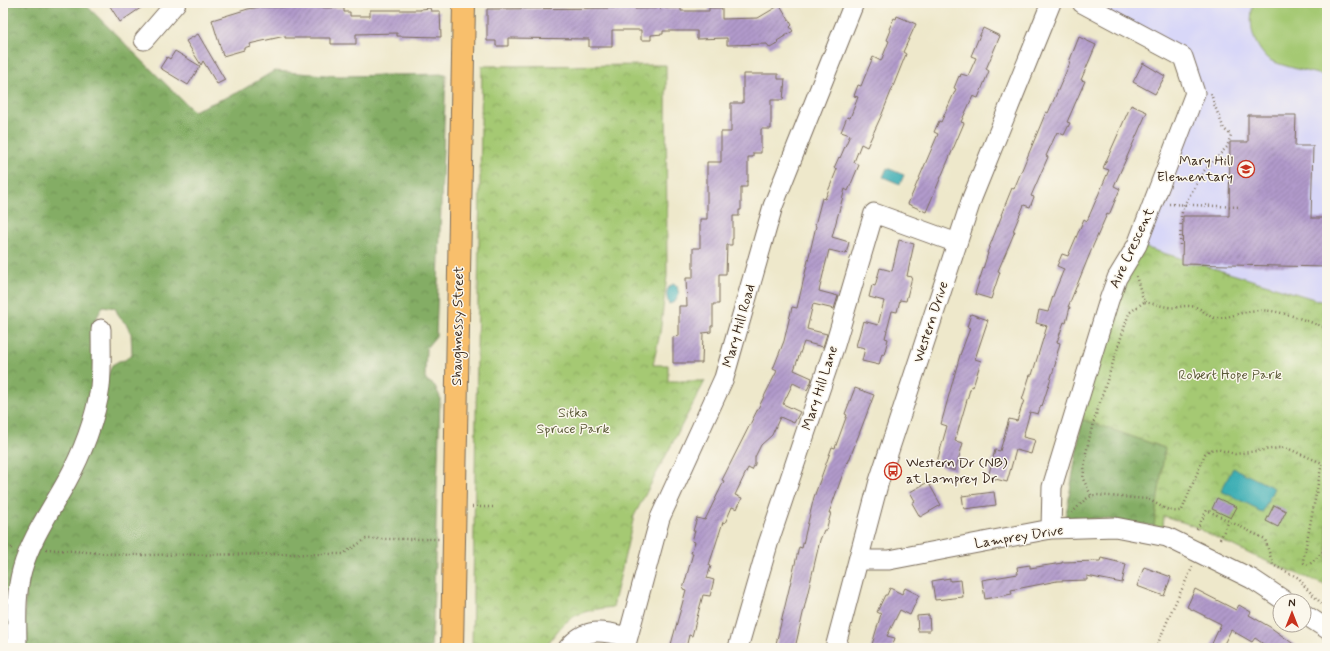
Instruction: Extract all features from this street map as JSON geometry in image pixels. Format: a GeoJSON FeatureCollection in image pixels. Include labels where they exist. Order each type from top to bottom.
{"type":"FeatureCollection","features":[{"type":"Feature","properties":{"kind":"main road","name":"Shaughnessy Street"},"geometry":{"type":"LineString","coordinates":[[452,648],[464,3]]}},
{"type":"Feature","properties":{"kind":"street"},"geometry":{"type":"LineString","coordinates":[[144,40],[176,3]]}},
{"type":"Feature","properties":{"kind":"street","name":"Mary Hill Road"},"geometry":{"type":"LineString","coordinates":[[626,642],[660,518],[724,378],[773,206],[854,3]]}},
{"type":"Feature","properties":{"kind":"street","name":"Western Drive"},"geometry":{"type":"LineString","coordinates":[[835,648],[879,481],[972,198],[1051,3]]}},
{"type":"Feature","properties":{"kind":"street","name":"Aire Crescent"},"geometry":{"type":"LineString","coordinates":[[1051,529],[1052,487],[1109,300],[1117,278],[1137,245],[1195,92],[1183,57],[1082,3]]}},
{"type":"Feature","properties":{"kind":"street","name":"Mary Hill Lane"},"geometry":{"type":"LineString","coordinates":[[738,648],[768,544],[835,345],[874,213],[957,243]]}},
{"type":"Feature","properties":{"kind":"street"},"geometry":{"type":"LineString","coordinates":[[17,648],[19,580],[30,547],[68,479],[90,429],[100,387],[101,330]]}},
{"type":"Feature","properties":{"kind":"street","name":"Lamprey Drive"},"geometry":{"type":"LineString","coordinates":[[858,560],[889,560],[1051,529],[1115,527],[1167,537],[1252,579],[1273,593]]}},
{"type":"Feature","properties":{"kind":"street"},"geometry":{"type":"LineString","coordinates":[[1312,619],[1327,629]]}},
{"type":"Feature","properties":{"kind":"street"},"geometry":{"type":"LineString","coordinates":[[568,648],[578,638],[596,631],[604,632],[626,642]]}},
{"type":"Feature","properties":{"kind":"path"},"geometry":{"type":"LineString","coordinates":[[1180,245],[1181,216],[1184,205],[1204,172],[1227,147],[1231,135],[1224,129],[1214,104],[1210,87]]}},
{"type":"Feature","properties":{"kind":"path"},"geometry":{"type":"LineString","coordinates":[[1165,204],[1240,207]]}},
{"type":"Feature","properties":{"kind":"path"},"geometry":{"type":"LineString","coordinates":[[1135,272],[1144,302]]}},
{"type":"Feature","properties":{"kind":"path"},"geometry":{"type":"LineString","coordinates":[[1091,495],[1083,479],[1086,453],[1092,427],[1129,313],[1144,302],[1169,307],[1188,305],[1200,309],[1208,316],[1215,318],[1250,311],[1264,310],[1290,315],[1327,328]]}},
{"type":"Feature","properties":{"kind":"path"},"geometry":{"type":"LineString","coordinates":[[1069,516],[1091,495],[1146,499],[1153,501],[1164,508],[1178,512],[1182,510],[1205,454],[1210,450],[1218,449],[1235,454],[1279,448],[1289,449],[1322,463],[1304,563],[1308,565],[1327,548]]}},
{"type":"Feature","properties":{"kind":"path"},"geometry":{"type":"LineString","coordinates":[[455,506],[493,507]]}},
{"type":"Feature","properties":{"kind":"path"},"geometry":{"type":"LineString","coordinates":[[1197,529],[1207,510],[1265,539],[1273,565],[1299,578],[1306,588],[1325,607]]}},
{"type":"Feature","properties":{"kind":"path"},"geometry":{"type":"LineString","coordinates":[[1220,539],[1229,521]]}},
{"type":"Feature","properties":{"kind":"path"},"geometry":{"type":"LineString","coordinates":[[3,548],[30,547],[128,554],[343,554],[366,539],[439,539]]}},
{"type":"Feature","properties":{"kind":"path"},"geometry":{"type":"LineString","coordinates":[[1156,648],[1172,610],[1200,553]]}},
{"type":"Feature","properties":{"kind":"shaded area","name":"Mary Hill Elementary"},"geometry":{"type":"Polygon","coordinates":[[[1083,3],[1327,3],[1327,303],[1137,245],[1195,92],[1183,57],[1083,3]]]}},
{"type":"Feature","properties":{"kind":"green space"},"geometry":{"type":"Polygon","coordinates":[[[3,3],[84,3],[193,111],[237,93],[274,71],[339,76],[446,74],[436,336],[426,348],[425,379],[435,386],[440,397],[431,648],[23,648],[26,576],[112,365],[119,361],[125,360],[132,354],[131,333],[127,325],[120,318],[115,308],[103,306],[93,329],[95,386],[74,450],[36,524],[11,648],[3,648],[3,3]]]}},
{"type":"Feature","properties":{"kind":"green space"},"geometry":{"type":"Polygon","coordinates":[[[1253,3],[1327,3],[1327,76],[1286,66],[1271,61],[1266,57],[1257,45],[1253,34],[1251,16],[1253,3]]]}},
{"type":"Feature","properties":{"kind":"green space","name":"Sitka Spruce Park"},"geometry":{"type":"Polygon","coordinates":[[[666,65],[667,276],[660,333],[653,365],[668,365],[668,381],[705,381],[634,516],[613,607],[589,611],[573,617],[559,629],[545,648],[472,648],[482,66],[666,65]]]}},
{"type":"Feature","properties":{"kind":"green space","name":"Robert Hope Park"},"geometry":{"type":"Polygon","coordinates":[[[1137,245],[1327,303],[1327,586],[1252,555],[1191,525],[1164,516],[1163,527],[1154,526],[1165,448],[1073,416],[1137,245]]]}},
{"type":"Feature","properties":{"kind":"green space"},"geometry":{"type":"Polygon","coordinates":[[[1082,419],[1165,448],[1154,526],[1100,518],[1065,521],[1082,419]]]}},
{"type":"Feature","properties":{"kind":"water"},"geometry":{"type":"Polygon","coordinates":[[[887,168],[904,175],[900,184],[883,177],[887,168]]]}},
{"type":"Feature","properties":{"kind":"water"},"geometry":{"type":"Polygon","coordinates":[[[673,284],[677,286],[679,294],[675,302],[669,304],[667,290],[673,284]]]}},
{"type":"Feature","properties":{"kind":"water"},"geometry":{"type":"Polygon","coordinates":[[[1233,468],[1274,488],[1262,513],[1257,511],[1258,509],[1221,491],[1233,468]]]}},
{"type":"Feature","properties":{"kind":"building"},"geometry":{"type":"Polygon","coordinates":[[[108,3],[148,3],[120,22],[108,3]]]}},
{"type":"Feature","properties":{"kind":"building"},"geometry":{"type":"Polygon","coordinates":[[[615,5],[635,5],[635,9],[681,8],[681,11],[709,11],[709,8],[722,8],[722,19],[758,18],[780,5],[792,25],[790,27],[793,31],[777,41],[779,43],[770,48],[767,44],[727,45],[727,38],[697,39],[697,31],[663,31],[663,34],[651,35],[651,40],[641,40],[641,30],[612,30],[612,47],[589,47],[589,39],[508,38],[508,46],[496,46],[496,41],[487,41],[487,9],[615,8],[615,5]]]}},
{"type":"Feature","properties":{"kind":"building"},"geometry":{"type":"Polygon","coordinates":[[[260,7],[344,8],[344,12],[350,12],[350,16],[370,16],[370,10],[421,10],[430,8],[431,11],[440,11],[441,37],[397,36],[397,33],[356,34],[356,44],[331,44],[331,38],[285,38],[285,36],[249,44],[250,46],[244,48],[244,50],[223,56],[212,20],[248,9],[260,7]]]}},
{"type":"Feature","properties":{"kind":"building"},"geometry":{"type":"Polygon","coordinates":[[[897,16],[916,24],[903,52],[906,54],[882,114],[867,147],[861,144],[854,162],[859,165],[848,191],[845,189],[832,237],[849,242],[846,254],[829,250],[819,291],[838,296],[834,309],[813,304],[807,329],[827,334],[823,347],[804,342],[794,370],[812,378],[811,382],[807,390],[793,383],[783,404],[800,412],[794,423],[780,417],[772,435],[761,445],[755,457],[755,464],[752,470],[748,468],[735,495],[742,498],[737,509],[732,507],[725,523],[723,522],[709,565],[711,566],[707,578],[714,580],[710,596],[703,595],[692,636],[689,635],[686,648],[670,648],[686,590],[683,589],[693,553],[691,553],[695,542],[692,541],[695,531],[693,531],[697,518],[705,520],[724,481],[722,480],[777,371],[773,369],[784,341],[792,307],[797,308],[822,198],[825,199],[837,169],[834,168],[850,135],[841,132],[847,117],[850,118],[858,97],[854,96],[858,85],[861,86],[873,57],[881,61],[889,41],[887,40],[891,30],[889,29],[894,18],[896,19],[897,16]]]}},
{"type":"Feature","properties":{"kind":"building"},"geometry":{"type":"Polygon","coordinates":[[[983,28],[1000,36],[986,69],[989,71],[978,98],[973,96],[961,122],[964,123],[926,212],[908,204],[938,134],[934,132],[939,121],[941,122],[956,89],[954,88],[959,76],[960,77],[961,74],[968,76],[976,58],[971,56],[983,28]]]}},
{"type":"Feature","properties":{"kind":"building"},"geometry":{"type":"Polygon","coordinates":[[[198,34],[225,80],[217,84],[203,61],[201,65],[186,41],[198,34]]]}},
{"type":"Feature","properties":{"kind":"building"},"geometry":{"type":"Polygon","coordinates":[[[1079,37],[1096,45],[1081,80],[1085,81],[1067,122],[1070,123],[1064,135],[1057,132],[1031,196],[1034,197],[1030,207],[1024,205],[998,271],[1000,272],[991,299],[975,294],[987,253],[1001,215],[1012,188],[1014,189],[1046,112],[1048,113],[1070,63],[1069,62],[1079,37]]]}},
{"type":"Feature","properties":{"kind":"building"},"geometry":{"type":"Polygon","coordinates":[[[175,51],[200,66],[188,85],[160,68],[167,57],[170,59],[175,51]]]}},
{"type":"Feature","properties":{"kind":"building"},"geometry":{"type":"Polygon","coordinates":[[[1143,63],[1165,76],[1155,94],[1133,82],[1143,63]]]}},
{"type":"Feature","properties":{"kind":"building"},"geometry":{"type":"Polygon","coordinates":[[[743,74],[778,74],[778,79],[785,79],[783,100],[771,100],[771,129],[761,129],[761,153],[753,153],[753,157],[748,157],[747,187],[741,187],[741,210],[739,210],[739,216],[733,216],[733,239],[732,245],[727,245],[726,274],[719,274],[719,304],[713,304],[713,326],[711,326],[711,332],[703,333],[702,363],[673,363],[673,337],[679,336],[679,306],[687,306],[686,278],[693,278],[693,248],[700,248],[700,219],[707,219],[707,162],[721,162],[721,132],[731,132],[731,103],[743,103],[743,74]]]}},
{"type":"Feature","properties":{"kind":"building"},"geometry":{"type":"Polygon","coordinates":[[[1131,105],[1147,112],[1114,186],[1120,189],[1109,215],[1107,214],[1068,307],[1070,307],[1066,323],[1064,322],[1057,342],[1060,343],[1056,362],[1042,406],[1041,405],[1038,414],[1030,412],[1023,437],[1035,440],[1031,454],[1016,450],[1007,482],[988,477],[995,450],[1000,451],[1009,419],[1017,421],[1024,400],[1022,400],[1030,375],[1032,375],[1047,326],[1036,323],[1039,310],[1048,312],[1064,269],[1057,266],[1062,254],[1068,256],[1084,219],[1087,221],[1109,170],[1103,168],[1131,105]]]}},
{"type":"Feature","properties":{"kind":"building"},"geometry":{"type":"Polygon","coordinates":[[[1248,115],[1296,115],[1295,146],[1313,146],[1311,218],[1327,218],[1327,267],[1182,264],[1183,216],[1229,216],[1230,142],[1248,142],[1248,115]]]}},
{"type":"Feature","properties":{"kind":"building"},"geometry":{"type":"Polygon","coordinates":[[[899,240],[914,244],[907,276],[912,277],[906,301],[900,300],[897,312],[892,311],[885,338],[888,339],[884,355],[882,354],[879,365],[862,361],[865,348],[856,346],[863,321],[878,325],[884,301],[869,297],[872,285],[875,286],[880,268],[892,271],[899,240]]]}},
{"type":"Feature","properties":{"kind":"building"},"geometry":{"type":"Polygon","coordinates":[[[971,314],[988,320],[975,359],[981,361],[973,387],[971,386],[955,441],[963,443],[955,471],[936,465],[947,426],[941,424],[960,355],[970,328],[967,327],[971,314]]]}},
{"type":"Feature","properties":{"kind":"building"},"geometry":{"type":"Polygon","coordinates":[[[855,388],[874,395],[848,463],[847,462],[829,513],[831,513],[826,530],[824,530],[820,540],[795,648],[775,648],[799,547],[802,548],[814,497],[832,447],[835,448],[847,415],[845,414],[855,388]]]}},
{"type":"Feature","properties":{"kind":"building"},"geometry":{"type":"Polygon","coordinates":[[[928,482],[941,505],[920,517],[912,503],[915,501],[910,492],[928,482]]]}},
{"type":"Feature","properties":{"kind":"building"},"geometry":{"type":"Polygon","coordinates":[[[994,492],[996,505],[964,509],[962,496],[994,492]]]}},
{"type":"Feature","properties":{"kind":"building"},"geometry":{"type":"Polygon","coordinates":[[[1217,498],[1237,507],[1231,518],[1212,509],[1217,498]]]}},
{"type":"Feature","properties":{"kind":"building"},"geometry":{"type":"Polygon","coordinates":[[[1274,505],[1286,511],[1278,527],[1266,521],[1274,505]]]}},
{"type":"Feature","properties":{"kind":"building"},"geometry":{"type":"Polygon","coordinates":[[[1101,558],[1126,564],[1122,583],[1087,576],[1087,580],[1057,581],[1011,590],[1012,594],[985,599],[982,580],[1018,574],[1017,567],[1030,565],[1030,568],[1062,562],[1100,561],[1101,558]]]}},
{"type":"Feature","properties":{"kind":"building"},"geometry":{"type":"Polygon","coordinates":[[[1144,567],[1171,577],[1164,596],[1137,586],[1144,567]]]}},
{"type":"Feature","properties":{"kind":"building"},"geometry":{"type":"Polygon","coordinates":[[[950,578],[950,581],[961,580],[963,597],[935,600],[932,581],[950,578]]]}},
{"type":"Feature","properties":{"kind":"building"},"geometry":{"type":"Polygon","coordinates":[[[890,588],[902,594],[905,588],[919,595],[910,615],[900,610],[887,636],[895,638],[892,648],[871,648],[881,614],[877,612],[890,588]]]}},
{"type":"Feature","properties":{"kind":"building"},"geometry":{"type":"Polygon","coordinates":[[[1195,589],[1236,610],[1239,605],[1251,612],[1249,615],[1272,628],[1272,633],[1278,633],[1299,648],[1269,648],[1255,638],[1252,642],[1231,630],[1222,648],[1210,648],[1221,624],[1187,607],[1195,589]]]}},
{"type":"Feature","properties":{"kind":"building"},"geometry":{"type":"Polygon","coordinates":[[[929,615],[930,631],[918,631],[917,616],[929,615]]]}},
{"type":"Feature","properties":{"kind":"place","name":"Mary Hill Elementary"},"geometry":{"type":"Point","coordinates":[1246,169]}},
{"type":"Feature","properties":{"kind":"place","name":"Western Dr (NB) at Lamprey Dr"},"geometry":{"type":"Point","coordinates":[893,471]}}]}
